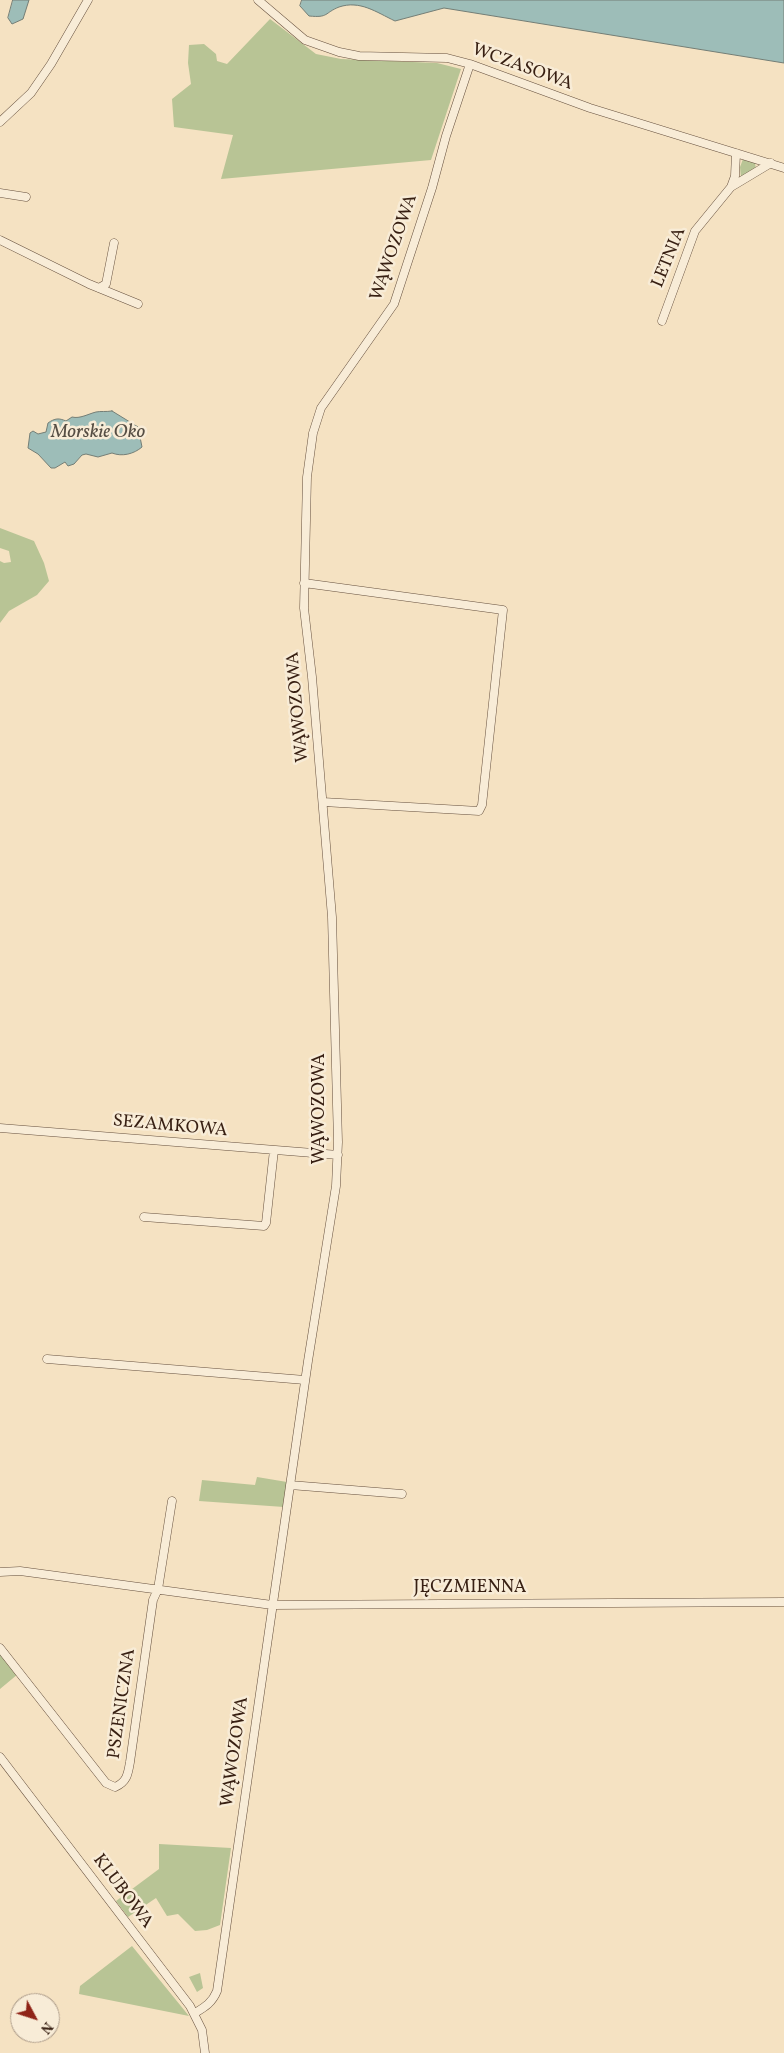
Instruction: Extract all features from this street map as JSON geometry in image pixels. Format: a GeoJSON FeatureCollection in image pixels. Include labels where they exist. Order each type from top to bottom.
{"type":"FeatureCollection","features":[{"type":"Feature","properties":{"kind":"street"},"geometry":{"type":"LineString","coordinates":[[0,122],[31,93],[52,64],[88,0]]}},
{"type":"Feature","properties":{"kind":"street","name":"WCZASOWA"},"geometry":{"type":"LineString","coordinates":[[258,0],[305,40],[339,52],[359,56],[447,58],[470,64],[590,108],[784,168]]}},
{"type":"Feature","properties":{"kind":"street","name":"WĄWOZOWA"},"geometry":{"type":"LineString","coordinates":[[195,2013],[208,2006],[214,2000],[217,1991],[305,1380],[336,1186],[338,1155],[332,917],[304,608],[308,477],[313,433],[321,408],[394,304],[470,64]]}},
{"type":"Feature","properties":{"kind":"street","name":"LETNIA"},"geometry":{"type":"LineString","coordinates":[[662,321],[696,231],[731,187],[735,176],[736,153]]}},
{"type":"Feature","properties":{"kind":"street","name":"LETNIA"},"geometry":{"type":"LineString","coordinates":[[731,187],[771,164]]}},
{"type":"Feature","properties":{"kind":"street"},"geometry":{"type":"LineString","coordinates":[[0,193],[26,197]]}},
{"type":"Feature","properties":{"kind":"street"},"geometry":{"type":"LineString","coordinates":[[0,240],[99,288],[138,304]]}},
{"type":"Feature","properties":{"kind":"street"},"geometry":{"type":"LineString","coordinates":[[99,288],[106,284],[114,243]]}},
{"type":"Feature","properties":{"kind":"street"},"geometry":{"type":"LineString","coordinates":[[304,583],[503,610],[482,805],[479,811],[323,802]]}},
{"type":"Feature","properties":{"kind":"street","name":"SEZAMKOWA"},"geometry":{"type":"LineString","coordinates":[[0,1128],[338,1155]]}},
{"type":"Feature","properties":{"kind":"street"},"geometry":{"type":"LineString","coordinates":[[144,1218],[264,1226],[266,1223],[274,1150]]}},
{"type":"Feature","properties":{"kind":"street"},"geometry":{"type":"LineString","coordinates":[[47,1359],[305,1380]]}},
{"type":"Feature","properties":{"kind":"street"},"geometry":{"type":"LineString","coordinates":[[290,1485],[402,1494]]}},
{"type":"Feature","properties":{"kind":"street"},"geometry":{"type":"LineString","coordinates":[[158,1589],[172,1501]]}},
{"type":"Feature","properties":{"kind":"street","name":"JĘCZMIENNA"},"geometry":{"type":"LineString","coordinates":[[0,1572],[20,1571],[272,1605],[784,1602]]}},
{"type":"Feature","properties":{"kind":"street","name":"PSZENICZNA"},"geometry":{"type":"LineString","coordinates":[[0,1648],[106,1783],[115,1787],[122,1784],[126,1778],[130,1762],[153,1600],[158,1589]]}},
{"type":"Feature","properties":{"kind":"street","name":"KLUBOWA"},"geometry":{"type":"LineString","coordinates":[[0,1757],[195,2013],[202,2030],[205,2053]]}},
{"type":"Feature","properties":{"kind":"green space"},"geometry":{"type":"Polygon","coordinates":[[[270,19],[316,54],[341,59],[437,63],[461,69],[431,160],[221,179],[233,135],[174,127],[172,99],[191,84],[188,63],[189,45],[204,44],[216,54],[217,61],[227,64],[270,19]]]}},
{"type":"Feature","properties":{"kind":"green space"},"geometry":{"type":"Polygon","coordinates":[[[743,159],[755,163],[756,169],[741,178],[740,167],[743,159]]]}},
{"type":"Feature","properties":{"kind":"green space"},"geometry":{"type":"Polygon","coordinates":[[[0,528],[34,541],[44,563],[49,581],[37,595],[9,611],[0,623],[0,561],[4,563],[11,562],[9,551],[0,548],[0,528]]]}},
{"type":"Feature","properties":{"kind":"green space"},"geometry":{"type":"Polygon","coordinates":[[[257,1477],[287,1482],[284,1507],[199,1501],[202,1480],[255,1485],[257,1477]]]}},
{"type":"Feature","properties":{"kind":"green space"},"geometry":{"type":"Polygon","coordinates":[[[0,1653],[18,1674],[0,1689],[0,1653]]]}},
{"type":"Feature","properties":{"kind":"green space"},"geometry":{"type":"Polygon","coordinates":[[[159,1844],[231,1848],[220,1925],[207,1930],[195,1931],[178,1914],[167,1916],[156,1898],[128,1917],[116,1901],[159,1869],[159,1844]]]}},
{"type":"Feature","properties":{"kind":"green space"},"geometry":{"type":"Polygon","coordinates":[[[132,1946],[189,2016],[79,1994],[80,1986],[132,1946]]]}},
{"type":"Feature","properties":{"kind":"green space"},"geometry":{"type":"Polygon","coordinates":[[[200,1973],[203,1988],[197,1992],[189,1977],[200,1973]]]}},
{"type":"Feature","properties":{"kind":"water"},"geometry":{"type":"Polygon","coordinates":[[[13,0],[29,0],[23,19],[12,24],[8,18],[13,0]]]}},
{"type":"Feature","properties":{"kind":"water"},"geometry":{"type":"Polygon","coordinates":[[[302,0],[784,0],[784,63],[444,8],[395,21],[368,8],[354,5],[339,7],[323,16],[309,16],[300,6],[302,0]]]}},
{"type":"Feature","properties":{"kind":"water","name":"Morskie Oko"},"geometry":{"type":"Polygon","coordinates":[[[112,411],[138,427],[142,447],[132,453],[120,455],[112,453],[98,457],[86,454],[82,455],[74,464],[68,466],[65,462],[55,468],[51,468],[38,454],[28,448],[30,433],[33,431],[38,434],[46,432],[48,423],[55,419],[66,421],[72,417],[112,411]]]}}]}
